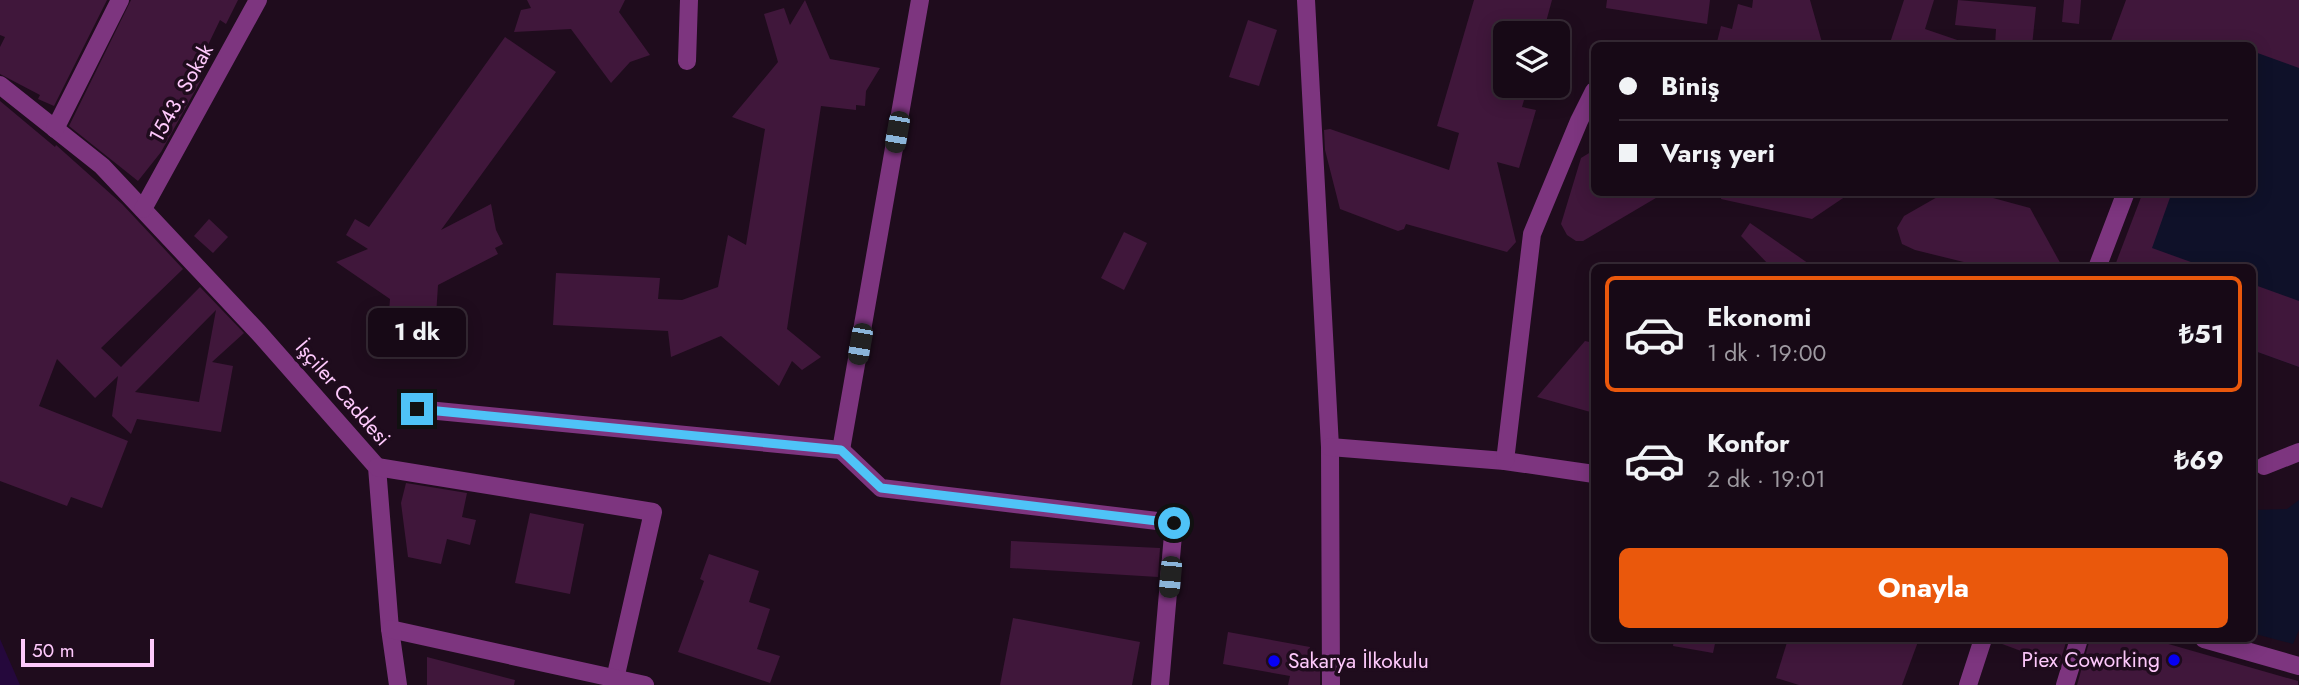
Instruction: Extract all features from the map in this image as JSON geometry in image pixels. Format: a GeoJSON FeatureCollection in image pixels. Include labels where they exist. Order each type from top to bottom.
{"type":"FeatureCollection","features":[{"type":"Feature","properties":{"kind":"street"},"geometry":{"type":"LineString","coordinates":[[55,129],[120,0]]}},
{"type":"Feature","properties":{"kind":"street","name":"1543. Sokak"},"geometry":{"type":"LineString","coordinates":[[143,209],[258,0]]}},
{"type":"Feature","properties":{"kind":"street"},"geometry":{"type":"LineString","coordinates":[[687,61],[689,0]]}},
{"type":"Feature","properties":{"kind":"street"},"geometry":{"type":"LineString","coordinates":[[841,450],[920,0]]}},
{"type":"Feature","properties":{"kind":"street"},"geometry":{"type":"LineString","coordinates":[[1306,0],[1330,447],[1331,685]]}},
{"type":"Feature","properties":{"kind":"street","name":"İşçiler Caddesi"},"geometry":{"type":"LineString","coordinates":[[0,85],[102,166],[258,332],[377,467],[390,629],[398,685]]}},
{"type":"Feature","properties":{"kind":"street"},"geometry":{"type":"LineString","coordinates":[[1505,461],[1532,234],[1591,97]]}},
{"type":"Feature","properties":{"kind":"street"},"geometry":{"type":"LineString","coordinates":[[2099,264],[2124,196]]}},
{"type":"Feature","properties":{"kind":"street"},"geometry":{"type":"LineString","coordinates":[[417,409],[841,450],[881,488],[1174,523],[1160,685]]}},
{"type":"Feature","properties":{"kind":"street"},"geometry":{"type":"LineString","coordinates":[[1330,447],[1505,461],[1591,474]]}},
{"type":"Feature","properties":{"kind":"street"},"geometry":{"type":"LineString","coordinates":[[2264,466],[2299,452]]}},
{"type":"Feature","properties":{"kind":"street"},"geometry":{"type":"LineString","coordinates":[[377,467],[653,512],[615,679]]}},
{"type":"Feature","properties":{"kind":"street"},"geometry":{"type":"LineString","coordinates":[[390,629],[645,685]]}},
{"type":"Feature","properties":{"kind":"street"},"geometry":{"type":"LineString","coordinates":[[1968,685],[1982,642]]}},
{"type":"Feature","properties":{"kind":"street"},"geometry":{"type":"LineString","coordinates":[[2065,685],[2078,642]]}},
{"type":"Feature","properties":{"kind":"street"},"geometry":{"type":"LineString","coordinates":[[2215,642],[2299,666]]}},
{"type":"Feature","properties":{"kind":"shaded area"},"geometry":{"type":"Polygon","coordinates":[[[2299,0],[2299,367],[2256,351],[2256,264],[2116,264],[2142,196],[2256,196],[2256,42],[2299,0]]]}},
{"type":"Feature","properties":{"kind":"shaded area"},"geometry":{"type":"Polygon","coordinates":[[[2299,500],[2299,630],[2293,644],[2256,634],[2256,510],[2287,509],[2299,500]]]}},
{"type":"Feature","properties":{"kind":"shaded area"},"geometry":{"type":"Polygon","coordinates":[[[0,639],[20,685],[0,685],[0,639]]]}},
{"type":"Feature","properties":{"kind":"building"},"geometry":{"type":"Polygon","coordinates":[[[0,0],[107,0],[54,106],[38,99],[40,95],[0,74],[0,47],[5,37],[0,35],[0,0]]]}},
{"type":"Feature","properties":{"kind":"building"},"geometry":{"type":"Polygon","coordinates":[[[131,0],[238,0],[226,24],[220,20],[207,47],[212,50],[197,79],[201,80],[161,152],[138,181],[69,126],[131,0]]]}},
{"type":"Feature","properties":{"kind":"building"},"geometry":{"type":"Polygon","coordinates":[[[527,0],[625,0],[619,12],[650,55],[630,62],[611,83],[571,29],[514,32],[521,10],[531,8],[527,0]]]}},
{"type":"Feature","properties":{"kind":"building"},"geometry":{"type":"Polygon","coordinates":[[[805,0],[830,59],[880,68],[866,91],[865,106],[856,105],[856,110],[821,106],[787,329],[821,357],[802,370],[792,361],[779,386],[721,336],[671,357],[668,331],[553,325],[556,273],[660,278],[658,299],[682,300],[718,287],[728,235],[746,245],[765,129],[732,117],[778,62],[764,14],[784,8],[790,25],[805,0]]]}},
{"type":"Feature","properties":{"kind":"building"},"geometry":{"type":"Polygon","coordinates":[[[1474,0],[1552,0],[1546,21],[1493,21],[1493,98],[1525,98],[1522,107],[1536,110],[1519,168],[1497,162],[1516,242],[1507,252],[1406,224],[1404,229],[1398,231],[1340,209],[1325,150],[1324,130],[1330,129],[1449,170],[1459,133],[1437,126],[1474,0]]]}},
{"type":"Feature","properties":{"kind":"building"},"geometry":{"type":"Polygon","coordinates":[[[1607,0],[1710,0],[1707,24],[1606,8],[1607,0]]]}},
{"type":"Feature","properties":{"kind":"building"},"geometry":{"type":"Polygon","coordinates":[[[1753,0],[1810,0],[1822,42],[1717,42],[1721,26],[1732,29],[1738,4],[1752,8],[1753,0]]]}},
{"type":"Feature","properties":{"kind":"building"},"geometry":{"type":"Polygon","coordinates":[[[1904,0],[1934,0],[1925,29],[1963,42],[1890,42],[1904,0]]]}},
{"type":"Feature","properties":{"kind":"building"},"geometry":{"type":"Polygon","coordinates":[[[1958,0],[2036,7],[2032,42],[1995,42],[1996,29],[1955,25],[1958,0]]]}},
{"type":"Feature","properties":{"kind":"building"},"geometry":{"type":"Polygon","coordinates":[[[2064,0],[2081,0],[2079,24],[2062,22],[2064,0]]]}},
{"type":"Feature","properties":{"kind":"building"},"geometry":{"type":"Polygon","coordinates":[[[2126,0],[2299,0],[2299,68],[2256,52],[2256,42],[2110,42],[2126,0]]]}},
{"type":"Feature","properties":{"kind":"building"},"geometry":{"type":"Polygon","coordinates":[[[1248,20],[1277,30],[1259,86],[1229,77],[1248,20]]]}},
{"type":"Feature","properties":{"kind":"building"},"geometry":{"type":"Polygon","coordinates":[[[505,37],[556,72],[441,230],[491,204],[496,230],[503,244],[495,248],[498,254],[438,285],[434,347],[417,341],[412,356],[386,354],[390,299],[336,262],[368,249],[346,235],[355,219],[369,227],[505,37]]]}},
{"type":"Feature","properties":{"kind":"building"},"geometry":{"type":"Polygon","coordinates":[[[0,101],[55,147],[56,145],[122,204],[183,269],[101,348],[121,367],[200,287],[244,333],[212,362],[233,366],[221,432],[137,419],[131,434],[112,416],[118,376],[95,398],[57,359],[39,406],[128,441],[102,508],[71,497],[67,506],[0,481],[0,101]],[[216,310],[135,392],[199,402],[216,310]]]}},
{"type":"Feature","properties":{"kind":"building"},"geometry":{"type":"Polygon","coordinates":[[[1591,152],[1591,196],[1659,196],[1583,241],[1576,241],[1567,235],[1561,224],[1581,158],[1591,152]]]}},
{"type":"Feature","properties":{"kind":"building"},"geometry":{"type":"Polygon","coordinates":[[[1721,196],[1846,196],[1812,219],[1721,199],[1721,196]]]}},
{"type":"Feature","properties":{"kind":"building"},"geometry":{"type":"Polygon","coordinates":[[[1939,196],[1986,196],[2030,208],[2061,264],[1972,264],[1915,250],[1902,244],[1897,228],[1904,216],[1939,196]]]}},
{"type":"Feature","properties":{"kind":"building"},"geometry":{"type":"Polygon","coordinates":[[[2141,196],[2171,196],[2152,248],[2196,264],[2116,264],[2141,196]]]}},
{"type":"Feature","properties":{"kind":"building"},"geometry":{"type":"Polygon","coordinates":[[[209,219],[228,237],[213,253],[194,236],[209,219]]]}},
{"type":"Feature","properties":{"kind":"building"},"geometry":{"type":"Polygon","coordinates":[[[1750,223],[1809,264],[1768,264],[1741,236],[1750,223]]]}},
{"type":"Feature","properties":{"kind":"building"},"geometry":{"type":"Polygon","coordinates":[[[1124,232],[1147,243],[1124,290],[1101,278],[1124,232]]]}},
{"type":"Feature","properties":{"kind":"building"},"geometry":{"type":"Polygon","coordinates":[[[2256,285],[2299,301],[2299,367],[2256,351],[2256,285]]]}},
{"type":"Feature","properties":{"kind":"building"},"geometry":{"type":"Polygon","coordinates":[[[1585,341],[1591,342],[1591,412],[1537,397],[1585,341]]]}},
{"type":"Feature","properties":{"kind":"building"},"geometry":{"type":"Polygon","coordinates":[[[406,483],[467,493],[462,517],[476,520],[470,545],[447,539],[441,564],[408,557],[401,503],[406,483]]]}},
{"type":"Feature","properties":{"kind":"building"},"geometry":{"type":"Polygon","coordinates":[[[530,513],[584,524],[570,594],[515,583],[530,513]]]}},
{"type":"Feature","properties":{"kind":"building"},"geometry":{"type":"Polygon","coordinates":[[[1011,541],[1160,548],[1158,577],[1010,568],[1011,541]]]}},
{"type":"Feature","properties":{"kind":"building"},"geometry":{"type":"Polygon","coordinates":[[[709,554],[759,571],[749,602],[770,609],[757,649],[780,656],[770,683],[678,652],[704,581],[700,579],[709,554]]]}},
{"type":"Feature","properties":{"kind":"building"},"geometry":{"type":"Polygon","coordinates":[[[1013,618],[1140,642],[1132,685],[1000,685],[1013,618]]]}},
{"type":"Feature","properties":{"kind":"building","name":"Sakarya İlkokulu"},"geometry":{"type":"Polygon","coordinates":[[[1228,632],[1310,647],[1309,655],[1320,657],[1320,685],[1288,685],[1290,676],[1223,664],[1228,632]]]}},
{"type":"Feature","properties":{"kind":"building"},"geometry":{"type":"Polygon","coordinates":[[[1674,642],[1715,642],[1713,653],[1673,646],[1674,642]]]}},
{"type":"Feature","properties":{"kind":"building"},"geometry":{"type":"Polygon","coordinates":[[[1787,642],[1918,642],[1902,685],[1799,685],[1776,678],[1787,642]]]}},
{"type":"Feature","properties":{"kind":"building"},"geometry":{"type":"Polygon","coordinates":[[[1997,642],[2066,642],[2059,665],[1997,642]]]}},
{"type":"Feature","properties":{"kind":"building"},"geometry":{"type":"Polygon","coordinates":[[[2089,642],[2162,642],[2298,681],[2298,685],[2077,685],[2089,642]]]}},
{"type":"Feature","properties":{"kind":"building"},"geometry":{"type":"Polygon","coordinates":[[[427,657],[515,680],[514,685],[427,685],[427,657]]]}},
{"type":"Feature","properties":{"kind":"place","name":"Piex Coworking"},"geometry":{"type":"Point","coordinates":[2174,660]}},
{"type":"Feature","properties":{"kind":"place","name":"Sakarya İlkokulu"},"geometry":{"type":"Point","coordinates":[1274,661]}},
{"type":"Feature","properties":{"kind":"route"},"geometry":{"type":"LineString","coordinates":[[417,409],[841,450],[881,488],[1174,523]]}}]}
